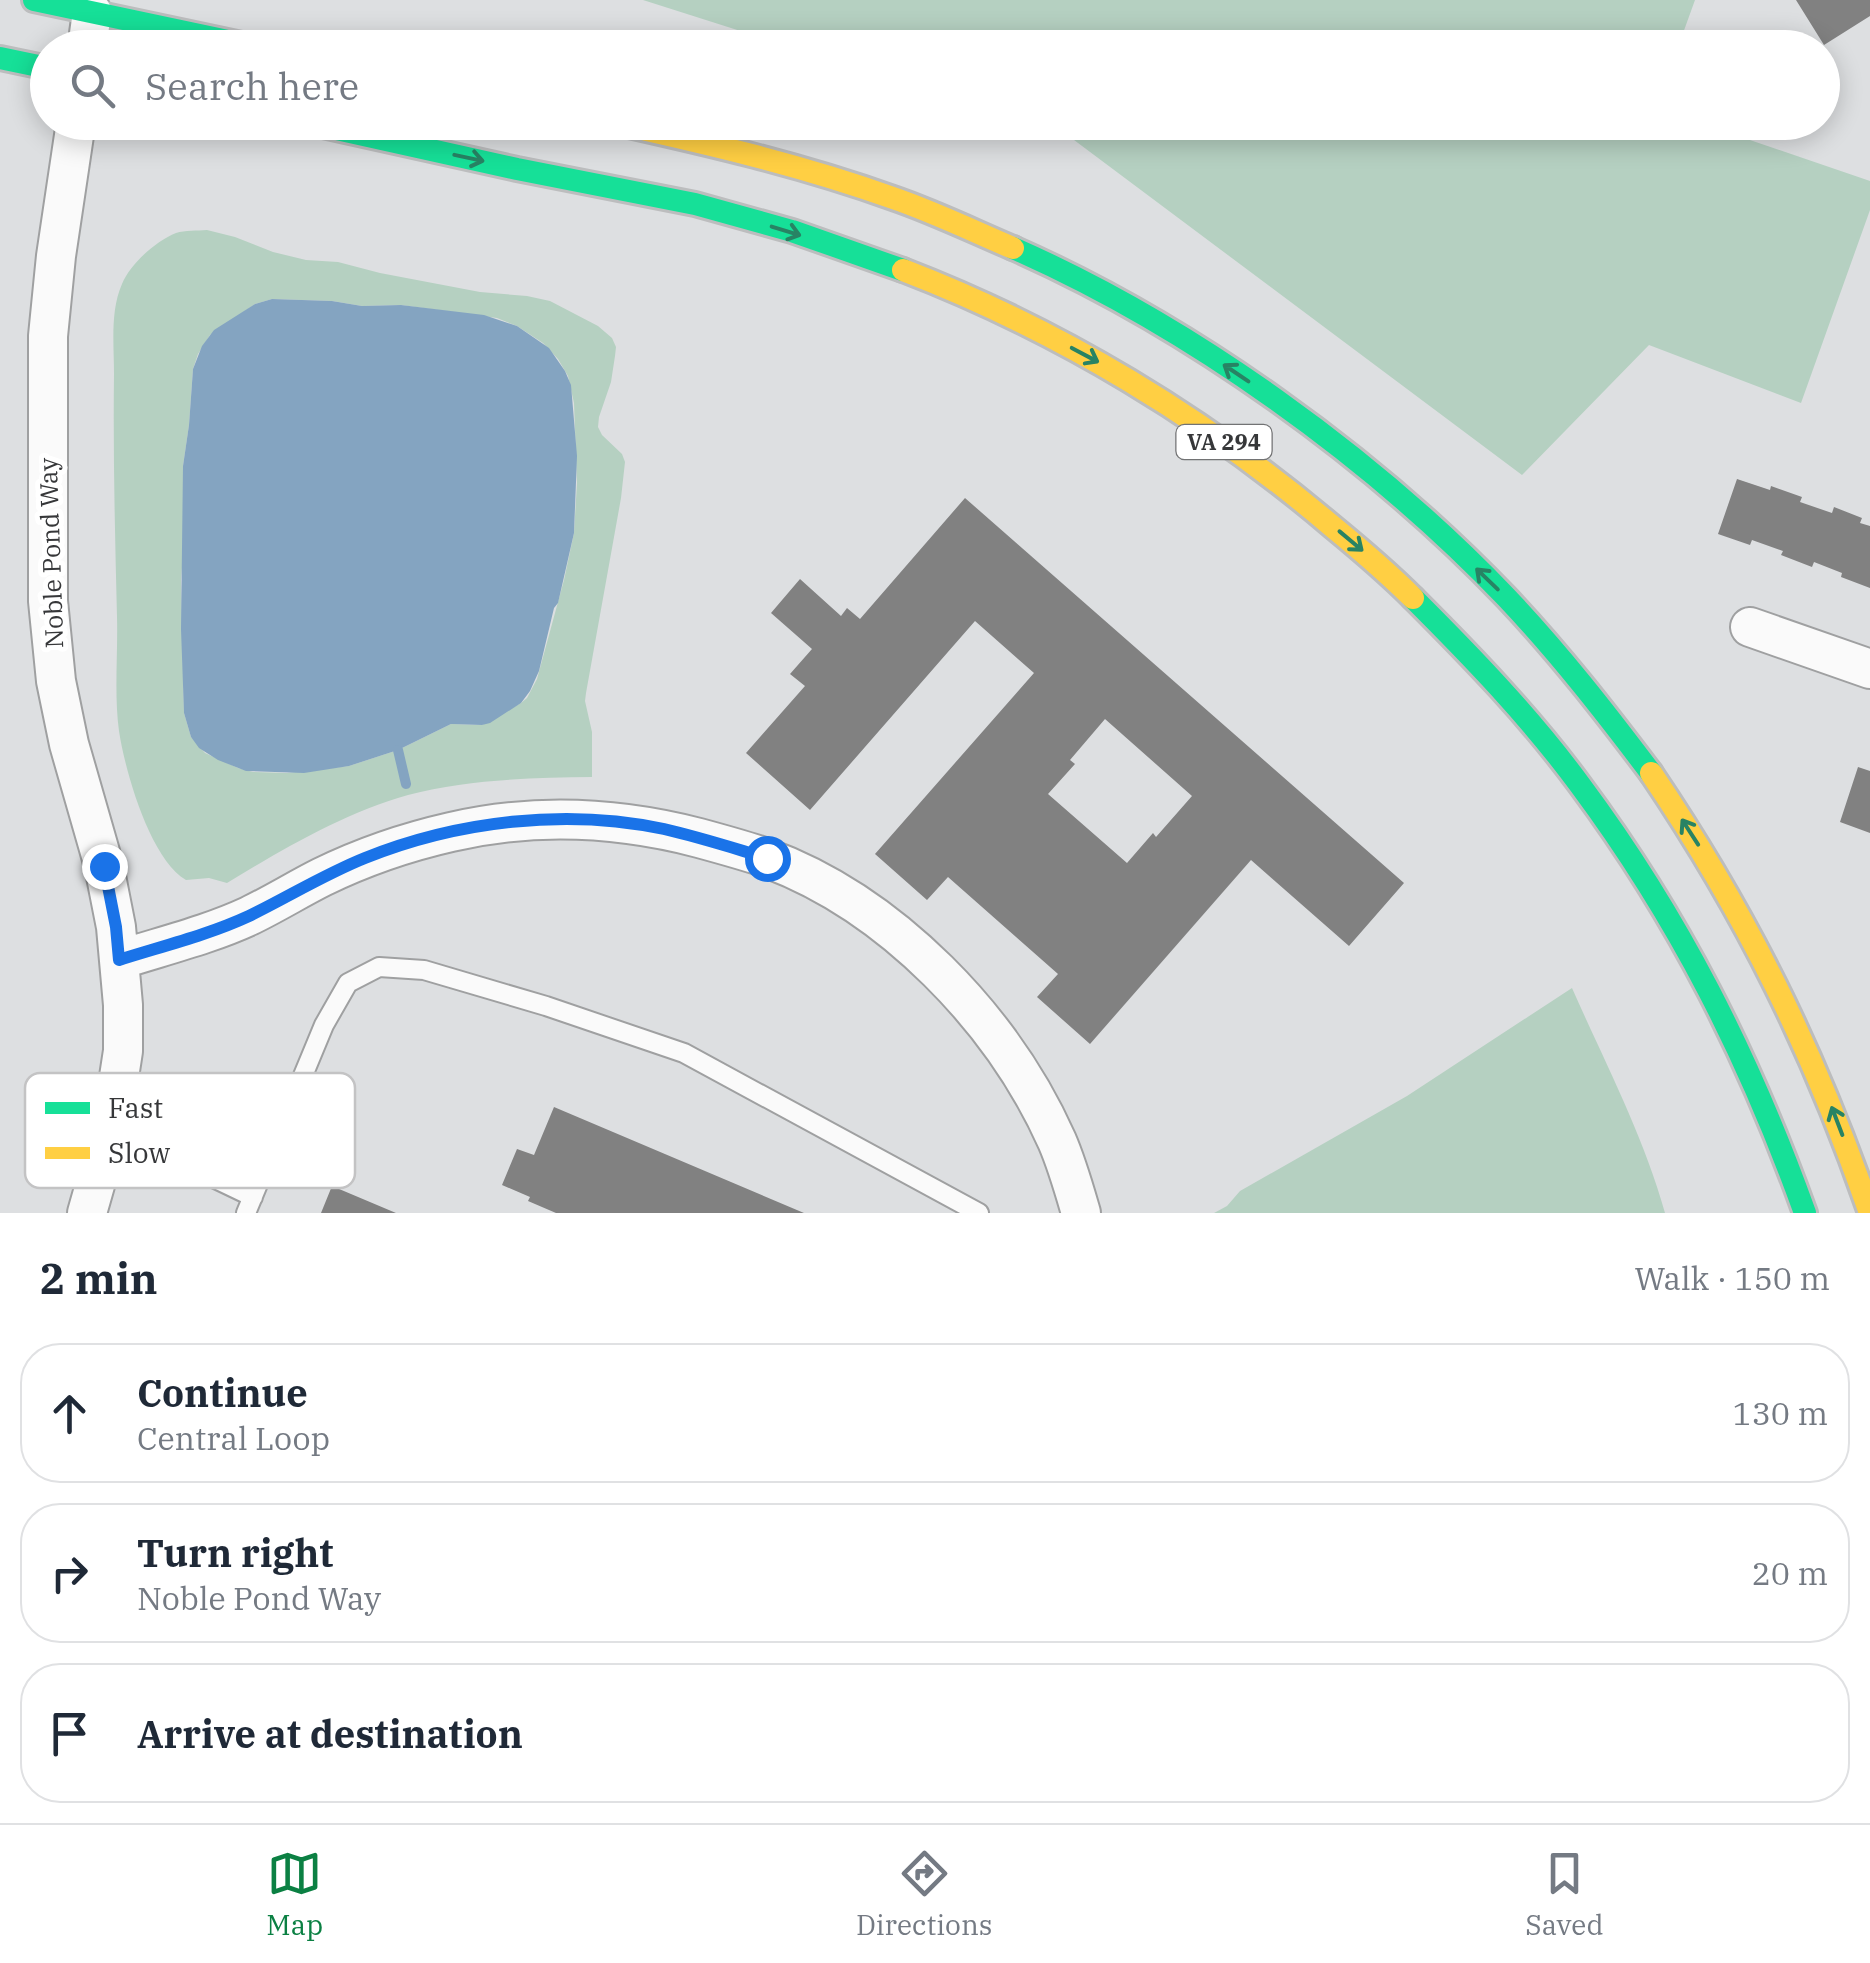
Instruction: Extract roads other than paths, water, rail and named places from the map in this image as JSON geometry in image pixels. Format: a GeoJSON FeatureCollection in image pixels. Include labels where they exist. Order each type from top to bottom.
{"type":"FeatureCollection","features":[{"type":"Feature","properties":{"kind":"highway"},"geometry":{"type":"LineString","coordinates":[[34,0],[90,30]]}},
{"type":"Feature","properties":{"kind":"highway"},"geometry":{"type":"LineString","coordinates":[[0,58],[30,64]]}},
{"type":"Feature","properties":{"kind":"highway","name":"VA 294"},"geometry":{"type":"LineString","coordinates":[[386,140],[665,198],[788,231],[916,274],[1012,316],[1106,366],[1213,434],[1290,491],[1382,568],[1469,652],[1544,738],[1606,820],[1672,921],[1727,1022],[1780,1144],[1804,1213]]}},
{"type":"Feature","properties":{"kind":"highway","name":"VA 294"},"geometry":{"type":"LineString","coordinates":[[692,140],[828,176],[931,212],[1011,246],[1133,308],[1232,369],[1326,437],[1414,510],[1494,585],[1568,666],[1650,770],[1713,866],[1769,967],[1808,1050],[1870,1213]]}},
{"type":"Feature","properties":{"kind":"street","name":"Noble Pond Way"},"geometry":{"type":"LineString","coordinates":[[73,140],[48,336],[48,601],[56,681],[69,744],[104,866],[116,927],[124,1005],[120,1073]]}},
{"type":"Feature","properties":{"kind":"street"},"geometry":{"type":"LineString","coordinates":[[1750,627],[1870,669]]}},
{"type":"Feature","properties":{"kind":"street"},"geometry":{"type":"LineString","coordinates":[[119,960],[234,922],[365,858],[454,831],[501,823],[572,820],[662,828],[708,840],[767,858],[840,896],[880,922],[938,970],[992,1031],[1031,1092],[1058,1142],[1081,1213]]}},
{"type":"Feature","properties":{"kind":"street","name":"Noble Pond Way"},"geometry":{"type":"LineString","coordinates":[[87,1213],[94,1188]]}},
{"type":"Feature","properties":{"kind":"lane"},"geometry":{"type":"LineString","coordinates":[[304,1073],[324,1025],[348,983],[380,967],[424,970],[546,1006],[684,1054],[979,1213]]}},
{"type":"Feature","properties":{"kind":"lane"},"geometry":{"type":"LineString","coordinates":[[219,1188],[250,1205]]}},
{"type":"Feature","properties":{"kind":"water"},"geometry":{"type":"Polygon","coordinates":[[[272,299],[401,305],[484,315],[517,326],[549,348],[565,371],[571,385],[577,456],[574,533],[539,671],[521,703],[490,723],[451,724],[398,750],[349,766],[304,773],[246,771],[218,760],[199,748],[191,737],[184,713],[181,629],[183,466],[193,369],[214,330],[255,304],[272,299]]]}},
{"type":"Feature","properties":{"kind":"waterway"},"geometry":{"type":"LineString","coordinates":[[398,750],[406,784]]}}]}
